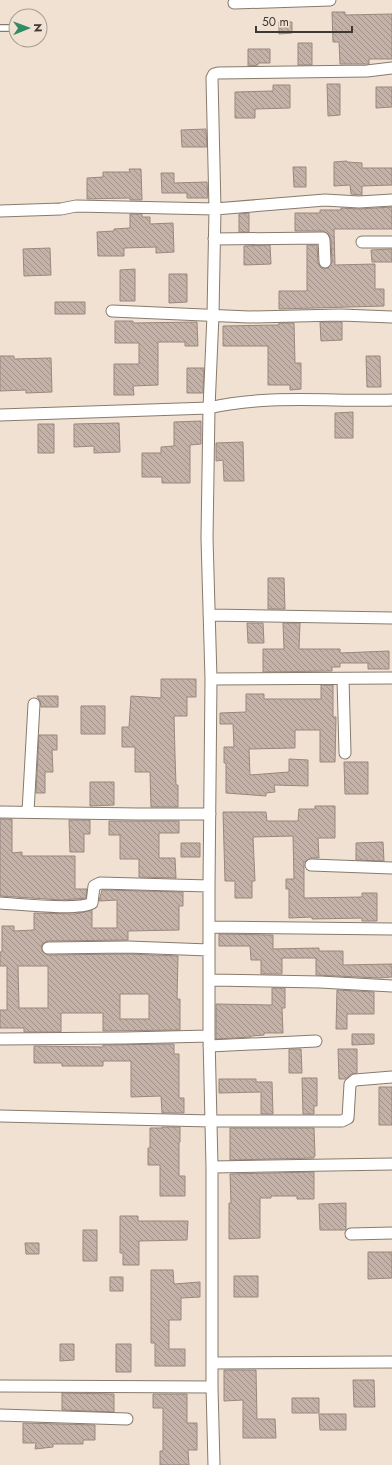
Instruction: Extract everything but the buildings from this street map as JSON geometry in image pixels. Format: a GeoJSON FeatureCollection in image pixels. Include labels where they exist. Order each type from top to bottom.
{"type":"FeatureCollection","features":[{"type":"Feature","properties":{"kind":"street"},"geometry":{"type":"LineString","coordinates":[[234,3],[330,0]]}},
{"type":"Feature","properties":{"kind":"street"},"geometry":{"type":"LineString","coordinates":[[214,1465],[212,1387],[212,1167],[209,1041],[211,679],[207,538],[215,209],[212,78],[214,74],[218,73],[367,71],[392,68]]}},
{"type":"Feature","properties":{"kind":"street"},"geometry":{"type":"LineString","coordinates":[[0,211],[55,209],[76,206],[215,209],[325,200],[360,202],[392,200]]}},
{"type":"Feature","properties":{"kind":"street"},"geometry":{"type":"LineString","coordinates":[[214,239],[323,238],[325,262]]}},
{"type":"Feature","properties":{"kind":"street"},"geometry":{"type":"LineString","coordinates":[[362,242],[392,242]]}},
{"type":"Feature","properties":{"kind":"street"},"geometry":{"type":"LineString","coordinates":[[112,311],[249,317],[340,315],[392,317]]}},
{"type":"Feature","properties":{"kind":"street"},"geometry":{"type":"LineString","coordinates":[[0,415],[209,408],[237,402],[252,401],[392,400]]}},
{"type":"Feature","properties":{"kind":"street"},"geometry":{"type":"LineString","coordinates":[[209,615],[392,618]]}},
{"type":"Feature","properties":{"kind":"street"},"geometry":{"type":"LineString","coordinates":[[211,679],[392,678]]}},
{"type":"Feature","properties":{"kind":"street"},"geometry":{"type":"LineString","coordinates":[[343,679],[345,753]]}},
{"type":"Feature","properties":{"kind":"street"},"geometry":{"type":"LineString","coordinates":[[28,812],[34,704]]}},
{"type":"Feature","properties":{"kind":"street"},"geometry":{"type":"LineString","coordinates":[[0,812],[210,814]]}},
{"type":"Feature","properties":{"kind":"street"},"geometry":{"type":"LineString","coordinates":[[311,865],[392,868]]}},
{"type":"Feature","properties":{"kind":"street"},"geometry":{"type":"LineString","coordinates":[[0,903],[87,906],[92,903],[94,886],[100,883],[209,886]]}},
{"type":"Feature","properties":{"kind":"street"},"geometry":{"type":"LineString","coordinates":[[209,927],[392,929]]}},
{"type":"Feature","properties":{"kind":"street"},"geometry":{"type":"LineString","coordinates":[[48,948],[143,947],[209,950]]}},
{"type":"Feature","properties":{"kind":"street"},"geometry":{"type":"LineString","coordinates":[[210,980],[320,982],[392,986]]}},
{"type":"Feature","properties":{"kind":"street"},"geometry":{"type":"LineString","coordinates":[[0,1039],[125,1038],[209,1041],[316,1041]]}},
{"type":"Feature","properties":{"kind":"street"},"geometry":{"type":"LineString","coordinates":[[0,1116],[211,1121],[342,1121],[348,1118],[350,1084],[355,1080],[392,1077]]}},
{"type":"Feature","properties":{"kind":"street"},"geometry":{"type":"LineString","coordinates":[[212,1167],[392,1164]]}},
{"type":"Feature","properties":{"kind":"street"},"geometry":{"type":"LineString","coordinates":[[351,1234],[392,1233]]}},
{"type":"Feature","properties":{"kind":"street"},"geometry":{"type":"LineString","coordinates":[[213,1363],[392,1362]]}},
{"type":"Feature","properties":{"kind":"street"},"geometry":{"type":"LineString","coordinates":[[0,1386],[212,1387]]}},
{"type":"Feature","properties":{"kind":"street"},"geometry":{"type":"LineString","coordinates":[[0,1415],[127,1419]]}}]}
